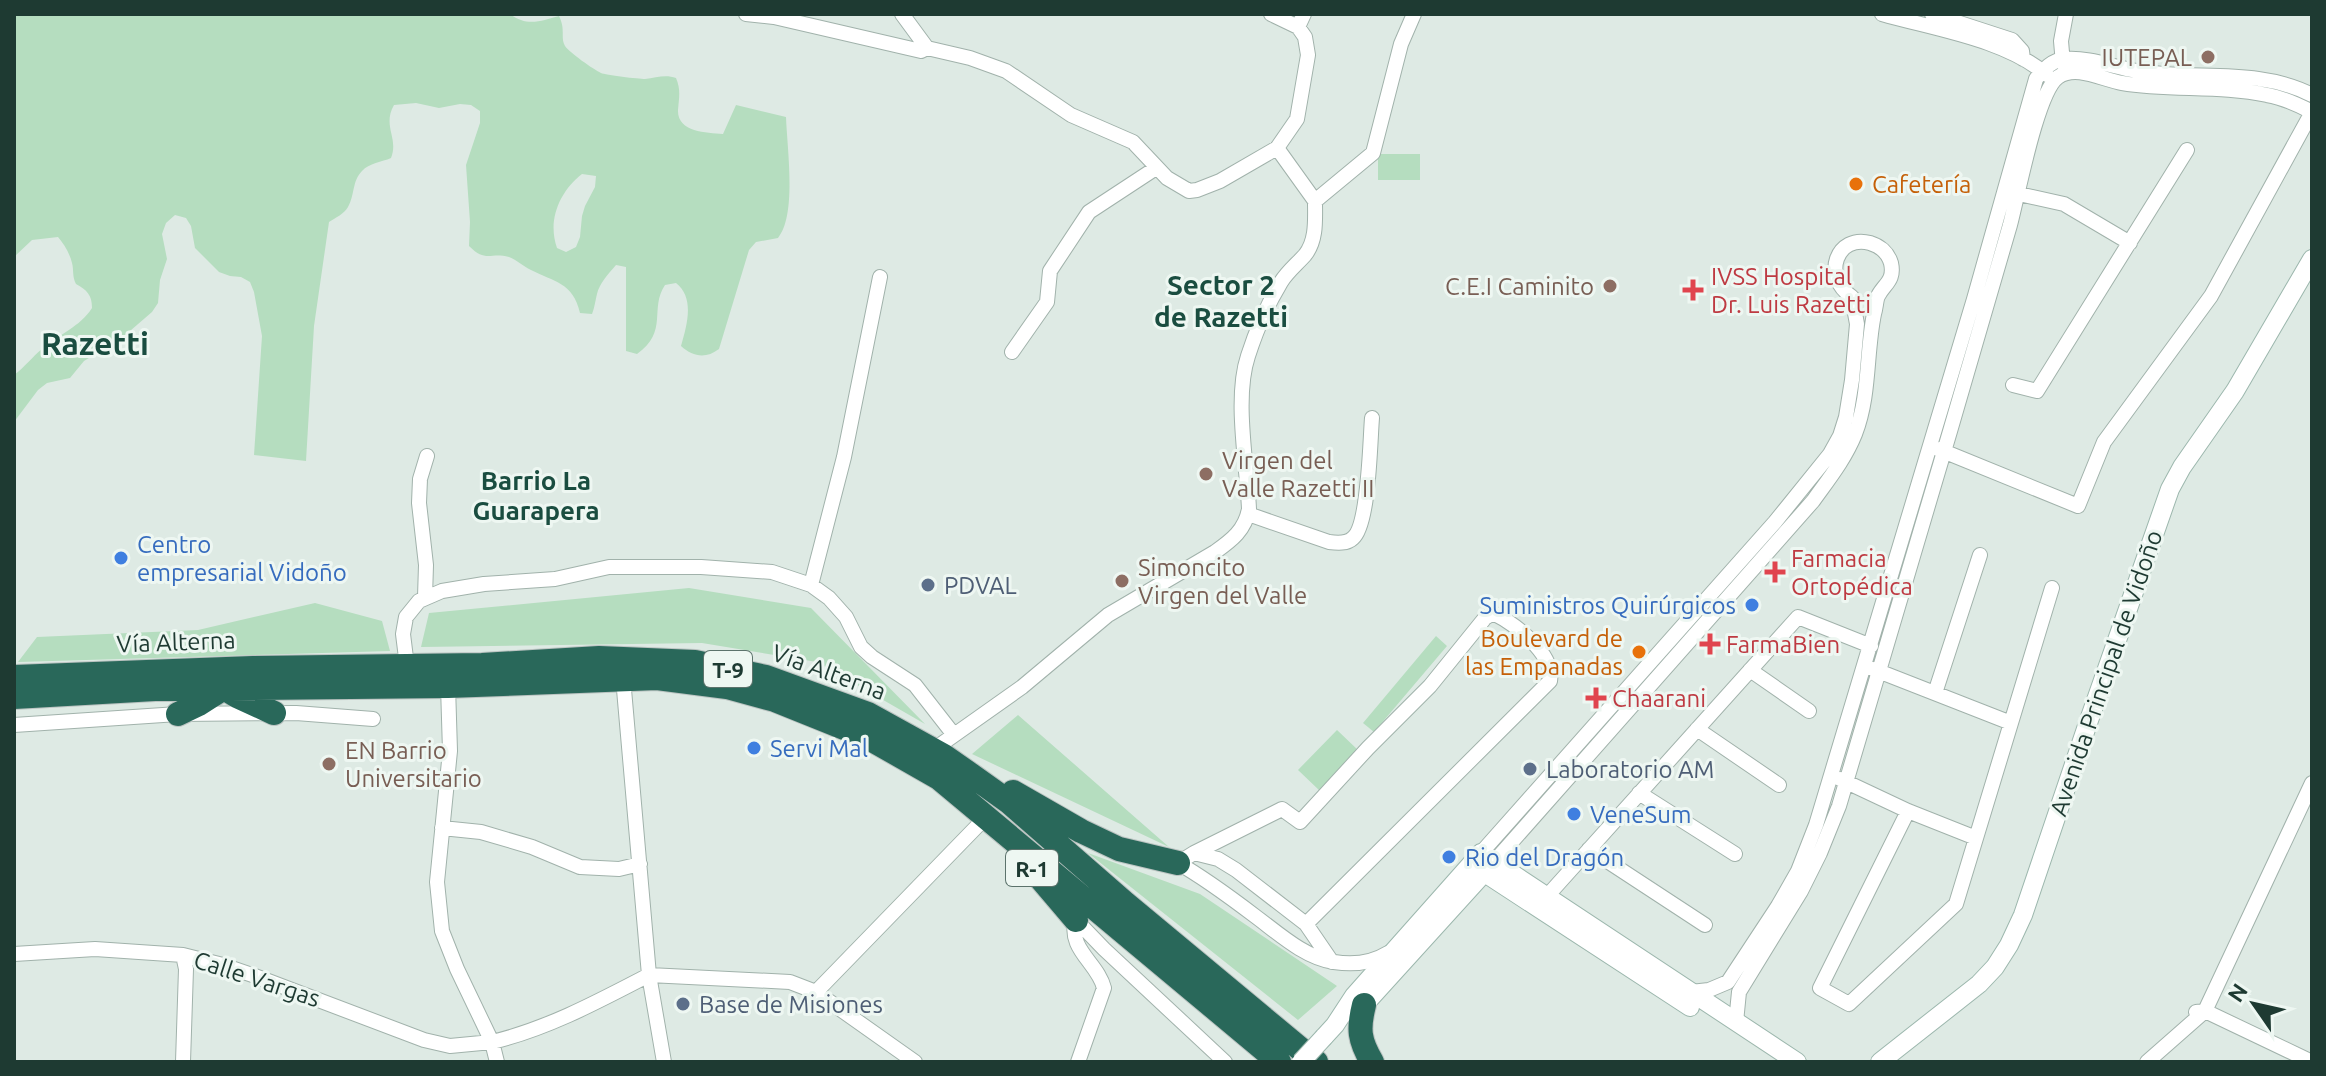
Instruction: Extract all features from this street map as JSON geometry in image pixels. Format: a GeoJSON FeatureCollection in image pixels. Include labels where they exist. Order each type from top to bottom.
{"type":"FeatureCollection","features":[{"type":"Feature","properties":{"kind":"highway","name":"Vía Alterna"},"geometry":{"type":"LineString","coordinates":[[14,677],[599,658],[695,662],[766,677],[839,702],[943,747],[1316,1062]]}},
{"type":"Feature","properties":{"kind":"highway","name":"Vía Alterna"},"geometry":{"type":"LineString","coordinates":[[14,697],[224,688],[448,686],[623,678],[657,678],[727,687],[801,709],[867,737],[939,778],[1279,1062]]}},
{"type":"Feature","properties":{"kind":"highway"},"geometry":{"type":"LineString","coordinates":[[178,714],[224,688],[274,713]]}},
{"type":"Feature","properties":{"kind":"highway","name":"T-9"},"geometry":{"type":"LineString","coordinates":[[943,747],[1017,794],[1119,849],[1186,858]]}},
{"type":"Feature","properties":{"kind":"highway","name":"R-1"},"geometry":{"type":"LineString","coordinates":[[987,816],[1076,920]]}},
{"type":"Feature","properties":{"kind":"highway"},"geometry":{"type":"LineString","coordinates":[[1364,1005],[1359,1025],[1363,1047],[1372,1062]]}},
{"type":"Feature","properties":{"kind":"main road","name":"Avenida Principal de Vidoño"},"geometry":{"type":"LineString","coordinates":[[1880,1062],[1979,984],[2009,945],[2023,915],[2170,489],[2235,391],[2312,259]]}},
{"type":"Feature","properties":{"kind":"main road"},"geometry":{"type":"LineString","coordinates":[[1483,863],[1719,1017],[1797,1062]]}},
{"type":"Feature","properties":{"kind":"main road"},"geometry":{"type":"LineString","coordinates":[[1301,1062],[1395,949],[1483,863]]}},
{"type":"Feature","properties":{"kind":"main road"},"geometry":{"type":"LineString","coordinates":[[1329,1031],[1364,1005],[1483,863]]}},
{"type":"Feature","properties":{"kind":"main road"},"geometry":{"type":"LineString","coordinates":[[1542,902],[1691,992],[1774,1062]]}},
{"type":"Feature","properties":{"kind":"street"},"geometry":{"type":"LineString","coordinates":[[746,14],[774,17],[917,51],[927,48],[970,58],[1006,71],[1071,115],[1133,142],[1156,168],[1189,191],[1220,181],[1277,148],[1297,119],[1308,55],[1301,20],[1271,14]]}},
{"type":"Feature","properties":{"kind":"street"},"geometry":{"type":"LineString","coordinates":[[902,14],[927,48]]}},
{"type":"Feature","properties":{"kind":"street"},"geometry":{"type":"LineString","coordinates":[[1315,201],[1373,153],[1401,44],[1414,14]]}},
{"type":"Feature","properties":{"kind":"street"},"geometry":{"type":"LineString","coordinates":[[1882,14],[1992,44],[2055,71],[2156,88],[2266,94],[2293,101],[2312,112],[2211,296],[2104,442],[2078,506],[1937,449]]}},
{"type":"Feature","properties":{"kind":"street"},"geometry":{"type":"LineString","coordinates":[[1932,14],[1983,21],[2016,43],[2023,59]]}},
{"type":"Feature","properties":{"kind":"street"},"geometry":{"type":"LineString","coordinates":[[1719,1017],[1733,987],[1801,891],[1820,853],[2012,192],[2055,71],[2066,14]]}},
{"type":"Feature","properties":{"kind":"street"},"geometry":{"type":"LineString","coordinates":[[2055,71],[2103,62],[2136,71],[2274,81],[2312,95]]}},
{"type":"Feature","properties":{"kind":"street"},"geometry":{"type":"LineString","coordinates":[[407,666],[403,634],[406,617],[425,597],[442,591],[484,584],[564,578],[609,567],[701,567],[772,572],[811,585],[829,598],[838,607],[866,653],[907,678],[923,693],[943,747],[1022,687],[1108,615],[1228,543],[1241,530],[1248,514],[1243,421],[1247,357],[1273,296],[1305,254],[1314,231],[1315,201],[1277,148]]}},
{"type":"Feature","properties":{"kind":"street"},"geometry":{"type":"LineString","coordinates":[[2013,385],[2037,391],[2187,150]]}},
{"type":"Feature","properties":{"kind":"street"},"geometry":{"type":"LineString","coordinates":[[1012,352],[1047,302],[1050,271],[1089,212],[1156,168]]}},
{"type":"Feature","properties":{"kind":"street"},"geometry":{"type":"LineString","coordinates":[[2012,192],[2064,204],[2130,243]]}},
{"type":"Feature","properties":{"kind":"street"},"geometry":{"type":"LineString","coordinates":[[1864,242],[1882,248],[1891,263],[1890,281],[1878,294],[1867,379],[1855,433],[1836,469],[1804,512],[1483,863],[1830,454],[1846,417],[1857,324],[1852,297],[1838,284],[1835,264],[1839,255],[1855,243],[1864,242]]}},
{"type":"Feature","properties":{"kind":"street"},"geometry":{"type":"LineString","coordinates":[[811,585],[844,457],[880,277]]}},
{"type":"Feature","properties":{"kind":"street"},"geometry":{"type":"LineString","coordinates":[[1248,514],[1329,542],[1341,543],[1353,539],[1365,504],[1372,418]]}},
{"type":"Feature","properties":{"kind":"street"},"geometry":{"type":"LineString","coordinates":[[1872,669],[1871,646],[1937,449]]}},
{"type":"Feature","properties":{"kind":"street"},"geometry":{"type":"LineString","coordinates":[[425,597],[426,565],[419,503],[420,479],[427,456]]}},
{"type":"Feature","properties":{"kind":"street"},"geometry":{"type":"LineString","coordinates":[[1935,693],[1980,555]]}},
{"type":"Feature","properties":{"kind":"street"},"geometry":{"type":"LineString","coordinates":[[1908,811],[1820,988],[1849,1004],[1956,904],[2052,588]]}},
{"type":"Feature","properties":{"kind":"street"},"geometry":{"type":"LineString","coordinates":[[1186,858],[1282,809],[1300,822],[1430,686],[1485,618],[1493,613],[1503,618],[1530,639],[1548,662],[1552,671],[1550,681],[1306,924]]}},
{"type":"Feature","properties":{"kind":"street"},"geometry":{"type":"LineString","coordinates":[[1542,902],[1798,617],[1871,646]]}},
{"type":"Feature","properties":{"kind":"street"},"geometry":{"type":"LineString","coordinates":[[1872,669],[2011,723]]}},
{"type":"Feature","properties":{"kind":"street"},"geometry":{"type":"LineString","coordinates":[[1750,670],[1809,711]]}},
{"type":"Feature","properties":{"kind":"street"},"geometry":{"type":"LineString","coordinates":[[623,678],[649,975],[664,1062]]}},
{"type":"Feature","properties":{"kind":"street"},"geometry":{"type":"LineString","coordinates":[[448,686],[450,751],[437,882],[442,931],[492,1042],[497,1062]]}},
{"type":"Feature","properties":{"kind":"street"},"geometry":{"type":"LineString","coordinates":[[14,725],[178,714],[274,713],[373,719]]}},
{"type":"Feature","properties":{"kind":"street"},"geometry":{"type":"LineString","coordinates":[[1697,729],[1779,785]]}},
{"type":"Feature","properties":{"kind":"street"},"geometry":{"type":"LineString","coordinates":[[1840,779],[1976,838]]}},
{"type":"Feature","properties":{"kind":"street"},"geometry":{"type":"LineString","coordinates":[[2147,1062],[2205,1011],[2312,783]]}},
{"type":"Feature","properties":{"kind":"street"},"geometry":{"type":"LineString","coordinates":[[1639,793],[1735,854]]}},
{"type":"Feature","properties":{"kind":"street"},"geometry":{"type":"LineString","coordinates":[[816,992],[987,816]]}},
{"type":"Feature","properties":{"kind":"street"},"geometry":{"type":"LineString","coordinates":[[442,828],[481,832],[532,847],[580,867],[619,869],[640,864]]}},
{"type":"Feature","properties":{"kind":"street"},"geometry":{"type":"LineString","coordinates":[[1589,849],[1705,925]]}},
{"type":"Feature","properties":{"kind":"street"},"geometry":{"type":"LineString","coordinates":[[1186,858],[1218,859],[1236,870],[1306,924],[1332,962]]}},
{"type":"Feature","properties":{"kind":"street","name":"T-9"},"geometry":{"type":"LineString","coordinates":[[1186,858],[1205,878],[1313,955],[1332,962],[1374,961],[1395,949]]}},
{"type":"Feature","properties":{"kind":"street"},"geometry":{"type":"LineString","coordinates":[[1076,920],[1073,932],[1077,943],[1104,988],[1078,1062]]}},
{"type":"Feature","properties":{"kind":"street","name":"R-1"},"geometry":{"type":"LineString","coordinates":[[1076,920],[1225,1062]]}},
{"type":"Feature","properties":{"kind":"street","name":"Calle Vargas"},"geometry":{"type":"LineString","coordinates":[[14,954],[95,949],[183,955],[223,965],[316,997],[424,1040],[450,1046],[508,1039],[582,1009],[649,975]]}},
{"type":"Feature","properties":{"kind":"street"},"geometry":{"type":"LineString","coordinates":[[183,955],[186,969],[183,1062]]}},
{"type":"Feature","properties":{"kind":"street"},"geometry":{"type":"LineString","coordinates":[[649,975],[790,982],[816,992],[894,1056],[915,1062]]}},
{"type":"Feature","properties":{"kind":"street"},"geometry":{"type":"LineString","coordinates":[[1691,992],[1720,986],[1733,987]]}},
{"type":"Feature","properties":{"kind":"street"},"geometry":{"type":"LineString","coordinates":[[1719,1017],[1733,987]]}},
{"type":"Feature","properties":{"kind":"street"},"geometry":{"type":"LineString","coordinates":[[2134,1062],[2190,1012],[2205,1011],[2312,1062]]}},
{"type":"Feature","properties":{"kind":"green space"},"geometry":{"type":"Polygon","coordinates":[[[14,14],[510,14],[534,22],[559,16],[565,46],[601,73],[642,79],[676,78],[679,117],[687,127],[723,134],[736,105],[786,117],[790,180],[784,227],[778,238],[756,242],[749,250],[719,349],[700,355],[690,353],[681,346],[688,304],[676,283],[665,285],[658,303],[653,337],[637,354],[626,351],[626,267],[616,265],[605,279],[598,290],[592,314],[580,313],[573,295],[562,284],[509,257],[484,256],[469,246],[466,165],[480,123],[480,111],[471,105],[460,104],[439,108],[416,103],[394,105],[390,119],[391,158],[362,171],[348,207],[329,222],[314,326],[306,461],[254,455],[262,336],[254,292],[250,282],[219,272],[195,248],[191,226],[186,218],[175,215],[166,223],[162,234],[167,259],[160,280],[158,303],[152,312],[123,337],[84,361],[70,378],[47,383],[38,390],[14,422],[14,375],[42,349],[82,320],[92,308],[88,293],[76,284],[70,256],[58,237],[32,240],[14,257],[14,14]],[[582,174],[562,198],[554,227],[557,248],[566,252],[576,247],[582,216],[595,187],[596,176],[582,174]]]}},
{"type":"Feature","properties":{"kind":"green space"},"geometry":{"type":"Polygon","coordinates":[[[1378,154],[1420,154],[1420,180],[1378,180],[1378,154]]]}},
{"type":"Feature","properties":{"kind":"green space"},"geometry":{"type":"Polygon","coordinates":[[[689,588],[811,608],[925,724],[817,662],[702,643],[421,647],[429,613],[689,588]]]}},
{"type":"Feature","properties":{"kind":"green space"},"geometry":{"type":"Polygon","coordinates":[[[315,603],[382,621],[390,651],[18,662],[37,637],[198,630],[315,603]]]}},
{"type":"Feature","properties":{"kind":"green space"},"geometry":{"type":"Polygon","coordinates":[[[1436,636],[1447,646],[1374,732],[1363,723],[1436,636]]]}},
{"type":"Feature","properties":{"kind":"green space"},"geometry":{"type":"Polygon","coordinates":[[[1018,715],[1169,847],[972,754],[1018,715]]]}},
{"type":"Feature","properties":{"kind":"green space"},"geometry":{"type":"Polygon","coordinates":[[[1337,730],[1359,751],[1320,791],[1298,770],[1337,730]]]}},
{"type":"Feature","properties":{"kind":"green space"},"geometry":{"type":"Polygon","coordinates":[[[1088,853],[1200,894],[1337,986],[1298,1020],[1088,853]]]}},
{"type":"Feature","properties":{"kind":"place","name":"IUTEPAL"},"geometry":{"type":"Point","coordinates":[2208,57]}},
{"type":"Feature","properties":{"kind":"place","name":"Cafetería"},"geometry":{"type":"Point","coordinates":[1856,184]}},
{"type":"Feature","properties":{"kind":"place","name":"C.E.I Caminito"},"geometry":{"type":"Point","coordinates":[1610,286]}},
{"type":"Feature","properties":{"kind":"place","name":"IVSS Hospital Dr. Luis Razetti"},"geometry":{"type":"Point","coordinates":[1693,290]}},
{"type":"Feature","properties":{"kind":"place","name":"Virgen del Valle Razetti II"},"geometry":{"type":"Point","coordinates":[1206,474]}},
{"type":"Feature","properties":{"kind":"place","name":"Centro empresarial Vidoño"},"geometry":{"type":"Point","coordinates":[121,558]}},
{"type":"Feature","properties":{"kind":"place","name":"Farmacia Ortopédica"},"geometry":{"type":"Point","coordinates":[1775,572]}},
{"type":"Feature","properties":{"kind":"place","name":"Simoncito Virgen del Valle"},"geometry":{"type":"Point","coordinates":[1122,581]}},
{"type":"Feature","properties":{"kind":"place","name":"PDVAL"},"geometry":{"type":"Point","coordinates":[928,585]}},
{"type":"Feature","properties":{"kind":"place","name":"Suministros Quirúrgicos"},"geometry":{"type":"Point","coordinates":[1752,605]}},
{"type":"Feature","properties":{"kind":"place","name":"FarmaBien"},"geometry":{"type":"Point","coordinates":[1710,644]}},
{"type":"Feature","properties":{"kind":"place","name":"Boulevard de las Empanadas"},"geometry":{"type":"Point","coordinates":[1639,652]}},
{"type":"Feature","properties":{"kind":"place","name":"Chaarani"},"geometry":{"type":"Point","coordinates":[1596,698]}},
{"type":"Feature","properties":{"kind":"place","name":"Servi Mal"},"geometry":{"type":"Point","coordinates":[754,748]}},
{"type":"Feature","properties":{"kind":"place","name":"EN Barrio Universitario"},"geometry":{"type":"Point","coordinates":[329,764]}},
{"type":"Feature","properties":{"kind":"place","name":"Laboratorio AM"},"geometry":{"type":"Point","coordinates":[1530,769]}},
{"type":"Feature","properties":{"kind":"place","name":"VeneSum"},"geometry":{"type":"Point","coordinates":[1574,814]}},
{"type":"Feature","properties":{"kind":"place","name":"Rio del Dragón"},"geometry":{"type":"Point","coordinates":[1449,857]}},
{"type":"Feature","properties":{"kind":"place","name":"Base de Misiones"},"geometry":{"type":"Point","coordinates":[683,1004]}},
{"type":"Feature","properties":{"kind":"district","name":"Sector 2 de Razetti"},"geometry":{"type":"Point","coordinates":[1221,300]}},
{"type":"Feature","properties":{"kind":"district","name":"Razetti"},"geometry":{"type":"Point","coordinates":[95,343]}},
{"type":"Feature","properties":{"kind":"district","name":"Barrio La Guarapera"},"geometry":{"type":"Point","coordinates":[536,495]}}]}
